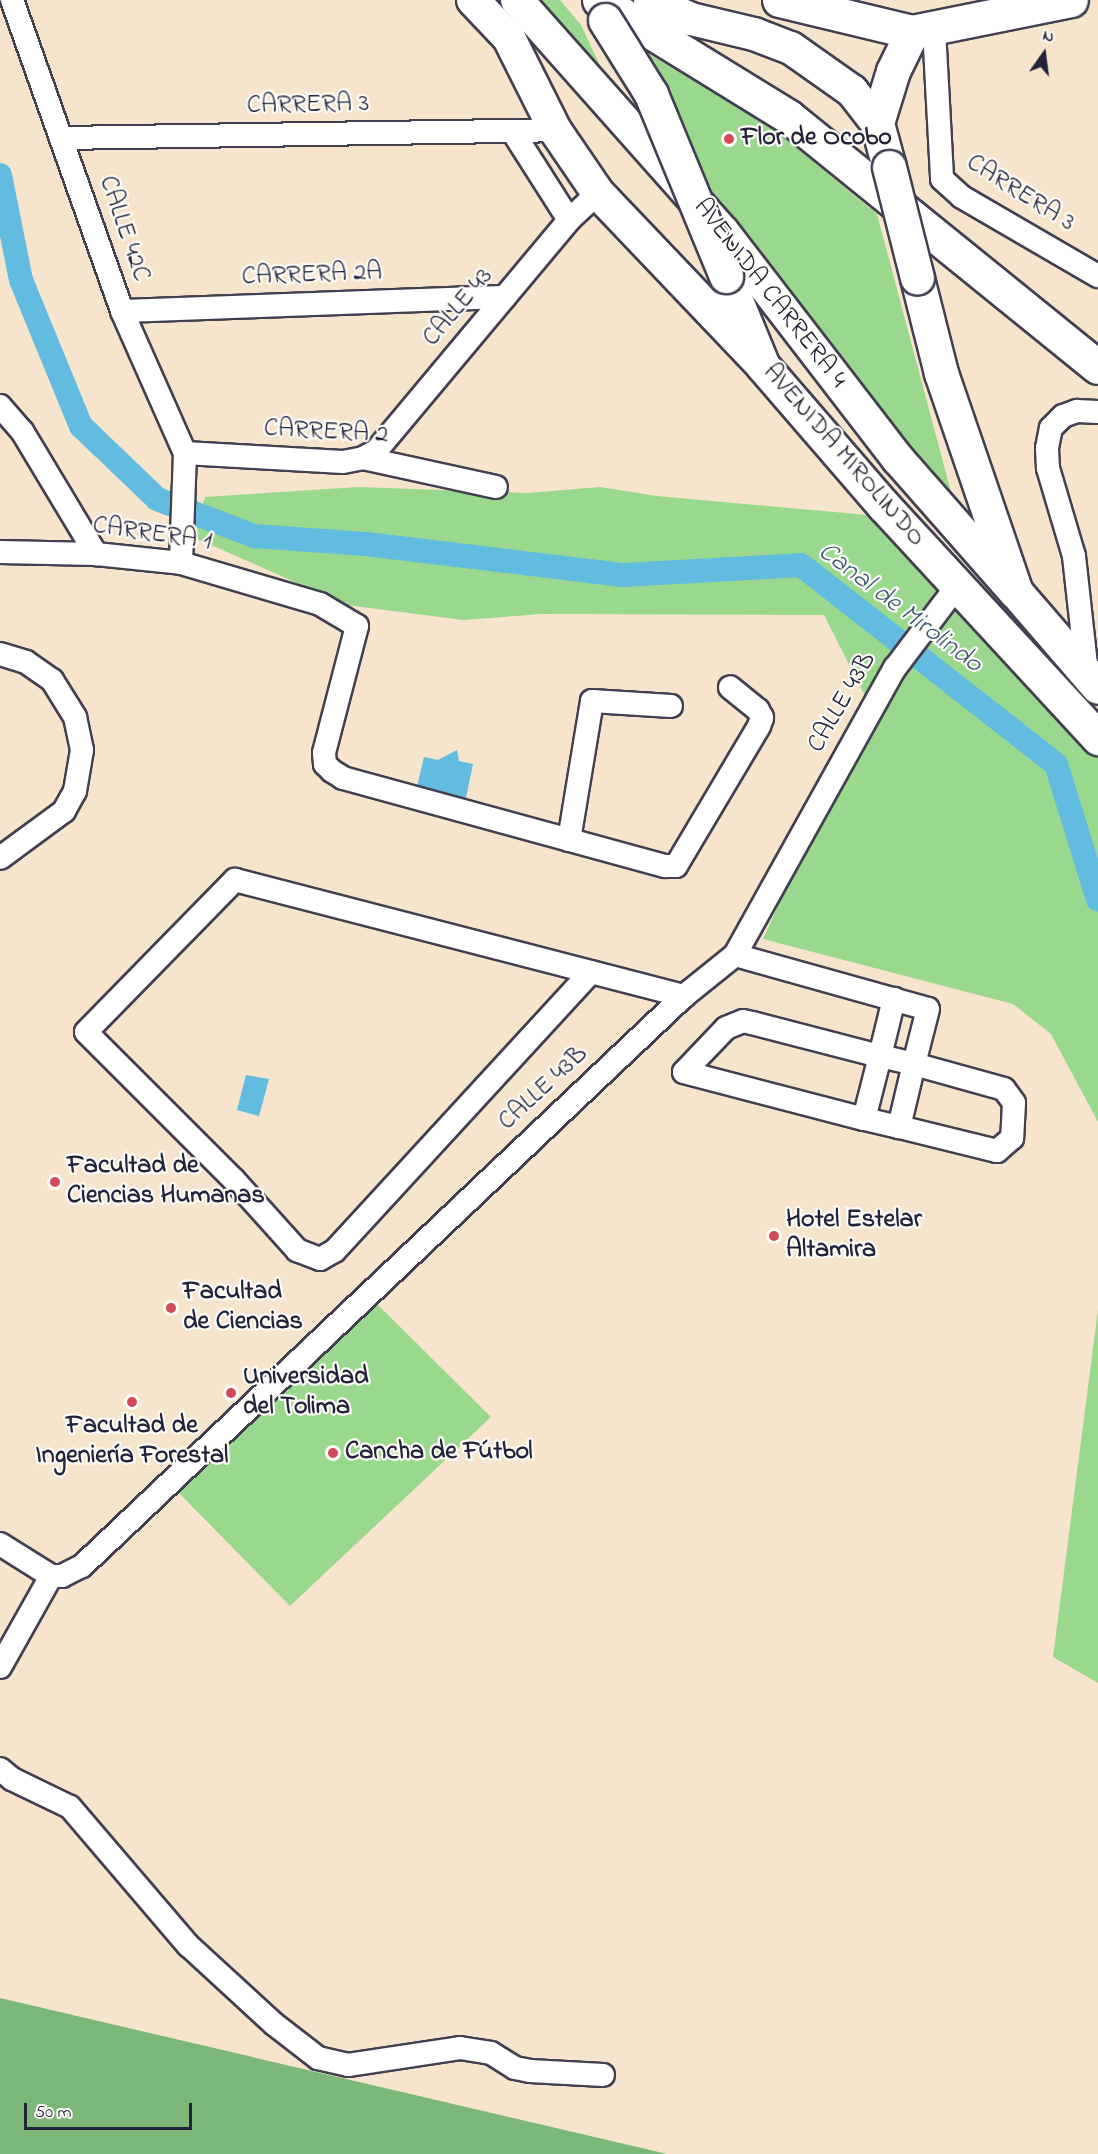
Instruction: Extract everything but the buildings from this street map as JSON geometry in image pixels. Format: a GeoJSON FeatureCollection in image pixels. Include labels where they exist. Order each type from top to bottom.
{"type":"FeatureCollection","features":[{"type":"Feature","properties":{"kind":"main road","name":"AVENIDA CARRERA 4"},"geometry":{"type":"LineString","coordinates":[[473,0],[509,38],[555,130],[598,193],[763,366]]}},
{"type":"Feature","properties":{"kind":"main road","name":"AVENIDA CARRERA 4"},"geometry":{"type":"LineString","coordinates":[[517,0],[723,232],[898,459],[1016,592]]}},
{"type":"Feature","properties":{"kind":"main road"},"geometry":{"type":"LineString","coordinates":[[650,0],[691,19],[754,34],[791,48],[852,92],[877,123],[941,373],[1016,592],[1093,681]]}},
{"type":"Feature","properties":{"kind":"main road"},"geometry":{"type":"LineString","coordinates":[[779,0],[923,31],[1071,0]]}},
{"type":"Feature","properties":{"kind":"main road"},"geometry":{"type":"LineString","coordinates":[[599,7],[789,117],[1098,367]]}},
{"type":"Feature","properties":{"kind":"main road","name":"AVENIDA MIROLINDO"},"geometry":{"type":"LineString","coordinates":[[599,7],[651,94],[763,366],[957,586],[1098,738]]}},
{"type":"Feature","properties":{"kind":"main road"},"geometry":{"type":"LineString","coordinates":[[877,123],[893,71],[923,31]]}},
{"type":"Feature","properties":{"kind":"street","name":"CALLE 42C"},"geometry":{"type":"LineString","coordinates":[[12,0],[122,311],[186,463]]}},
{"type":"Feature","properties":{"kind":"street","name":"CARRERA 3"},"geometry":{"type":"LineString","coordinates":[[923,31],[942,179],[962,197],[1098,276]]}},
{"type":"Feature","properties":{"kind":"street","name":"CARRERA 3"},"geometry":{"type":"LineString","coordinates":[[61,138],[555,130]]}},
{"type":"Feature","properties":{"kind":"street"},"geometry":{"type":"LineString","coordinates":[[513,132],[569,220]]}},
{"type":"Feature","properties":{"kind":"street","name":"CALLE 43"},"geometry":{"type":"LineString","coordinates":[[363,458],[376,451],[569,220],[598,193]]}},
{"type":"Feature","properties":{"kind":"street","name":"CARRERA 2A"},"geometry":{"type":"LineString","coordinates":[[122,311],[505,297]]}},
{"type":"Feature","properties":{"kind":"street"},"geometry":{"type":"LineString","coordinates":[[0,405],[22,431],[96,554]]}},
{"type":"Feature","properties":{"kind":"street"},"geometry":{"type":"LineString","coordinates":[[1093,681],[1074,556],[1048,468],[1051,428],[1063,416],[1077,411],[1098,412]]}},
{"type":"Feature","properties":{"kind":"street","name":"CARRERA 2"},"geometry":{"type":"LineString","coordinates":[[186,463],[343,462],[363,458],[496,487]]}},
{"type":"Feature","properties":{"kind":"street"},"geometry":{"type":"LineString","coordinates":[[181,563],[186,463]]}},
{"type":"Feature","properties":{"kind":"street","name":"CARRERA 1"},"geometry":{"type":"LineString","coordinates":[[0,552],[96,554],[181,563],[320,604],[357,626],[324,753],[332,771],[343,778],[569,840]]}},
{"type":"Feature","properties":{"kind":"street","name":"CALLE 43B"},"geometry":{"type":"LineString","coordinates":[[51,1576],[63,1576],[82,1566],[684,996],[735,955],[895,668],[957,586]]}},
{"type":"Feature","properties":{"kind":"street"},"geometry":{"type":"LineString","coordinates":[[0,654],[26,662],[52,680],[75,717],[82,750],[75,790],[64,811],[0,858]]}},
{"type":"Feature","properties":{"kind":"street"},"geometry":{"type":"LineString","coordinates":[[671,706],[592,701],[569,840],[676,866],[762,718],[758,710],[730,687]]}},
{"type":"Feature","properties":{"kind":"street"},"geometry":{"type":"LineString","coordinates":[[591,972],[334,1251],[320,1259],[297,1250],[234,1180],[86,1032],[235,880],[684,996]]}},
{"type":"Feature","properties":{"kind":"street"},"geometry":{"type":"LineString","coordinates":[[735,955],[928,1009],[899,1127]]}},
{"type":"Feature","properties":{"kind":"street"},"geometry":{"type":"LineString","coordinates":[[864,1119],[894,999]]}},
{"type":"Feature","properties":{"kind":"street"},"geometry":{"type":"LineString","coordinates":[[743,1021],[914,1064],[1004,1089],[1014,1103],[1012,1137],[1004,1149],[989,1150],[684,1072],[726,1028],[743,1021]]}},
{"type":"Feature","properties":{"kind":"street"},"geometry":{"type":"LineString","coordinates":[[0,1544],[51,1576],[0,1667]]}},
{"type":"Feature","properties":{"kind":"street"},"geometry":{"type":"LineString","coordinates":[[0,1769],[12,1779],[70,1807],[188,1945],[274,2024],[318,2058],[348,2065],[460,2048],[491,2053],[522,2070],[603,2075]]}},
{"type":"Feature","properties":{"kind":"green space"},"geometry":{"type":"Polygon","coordinates":[[[530,0],[560,0],[581,25],[619,106],[530,0]]]}},
{"type":"Feature","properties":{"kind":"green space"},"geometry":{"type":"Polygon","coordinates":[[[633,45],[765,122],[877,214],[955,507],[720,215],[633,45]]]}},
{"type":"Feature","properties":{"kind":"green space"},"geometry":{"type":"Polygon","coordinates":[[[358,487],[527,493],[600,487],[657,496],[868,515],[1098,755],[1098,1122],[1051,1034],[1013,1004],[763,939],[869,704],[824,615],[542,614],[463,620],[347,605],[193,537],[205,497],[358,487]]]}},
{"type":"Feature","properties":{"kind":"green space","name":"Cancha de Fútbol"},"geometry":{"type":"Polygon","coordinates":[[[376,1303],[491,1417],[290,1606],[174,1488],[376,1303]]]}},
{"type":"Feature","properties":{"kind":"green space"},"geometry":{"type":"Polygon","coordinates":[[[1098,1310],[1098,1683],[1053,1657],[1098,1310]]]}},
{"type":"Feature","properties":{"kind":"green space"},"geometry":{"type":"Polygon","coordinates":[[[0,1998],[432,2099],[667,2154],[0,2154],[0,1998]]]}},
{"type":"Feature","properties":{"kind":"water"},"geometry":{"type":"Polygon","coordinates":[[[457,750],[459,761],[473,764],[466,798],[417,787],[424,757],[438,760],[457,750]]]}},
{"type":"Feature","properties":{"kind":"water"},"geometry":{"type":"Polygon","coordinates":[[[246,1075],[269,1079],[259,1116],[237,1110],[246,1075]]]}},
{"type":"Feature","properties":{"kind":"waterway","name":"Canal de Mirolindo"},"geometry":{"type":"LineString","coordinates":[[0,175],[21,280],[81,426],[157,499],[254,536],[366,544],[624,575],[801,565],[1056,764],[1098,900]]}},
{"type":"Feature","properties":{"kind":"place","name":"Flor de Ocobo"},"geometry":{"type":"Point","coordinates":[729,139]}},
{"type":"Feature","properties":{"kind":"place","name":"Facultad de Ciencias Humanas"},"geometry":{"type":"Point","coordinates":[55,1182]}},
{"type":"Feature","properties":{"kind":"place","name":"Hotel Estelar Altamira"},"geometry":{"type":"Point","coordinates":[774,1236]}},
{"type":"Feature","properties":{"kind":"place","name":"Facultad de Ciencias"},"geometry":{"type":"Point","coordinates":[171,1308]}},
{"type":"Feature","properties":{"kind":"place","name":"Universidad del Tolima"},"geometry":{"type":"Point","coordinates":[231,1393]}},
{"type":"Feature","properties":{"kind":"place","name":"Facultad de Ingeniería Forestal"},"geometry":{"type":"Point","coordinates":[132,1402]}},
{"type":"Feature","properties":{"kind":"place","name":"Cancha de Fútbol"},"geometry":{"type":"Point","coordinates":[333,1453]}}]}
